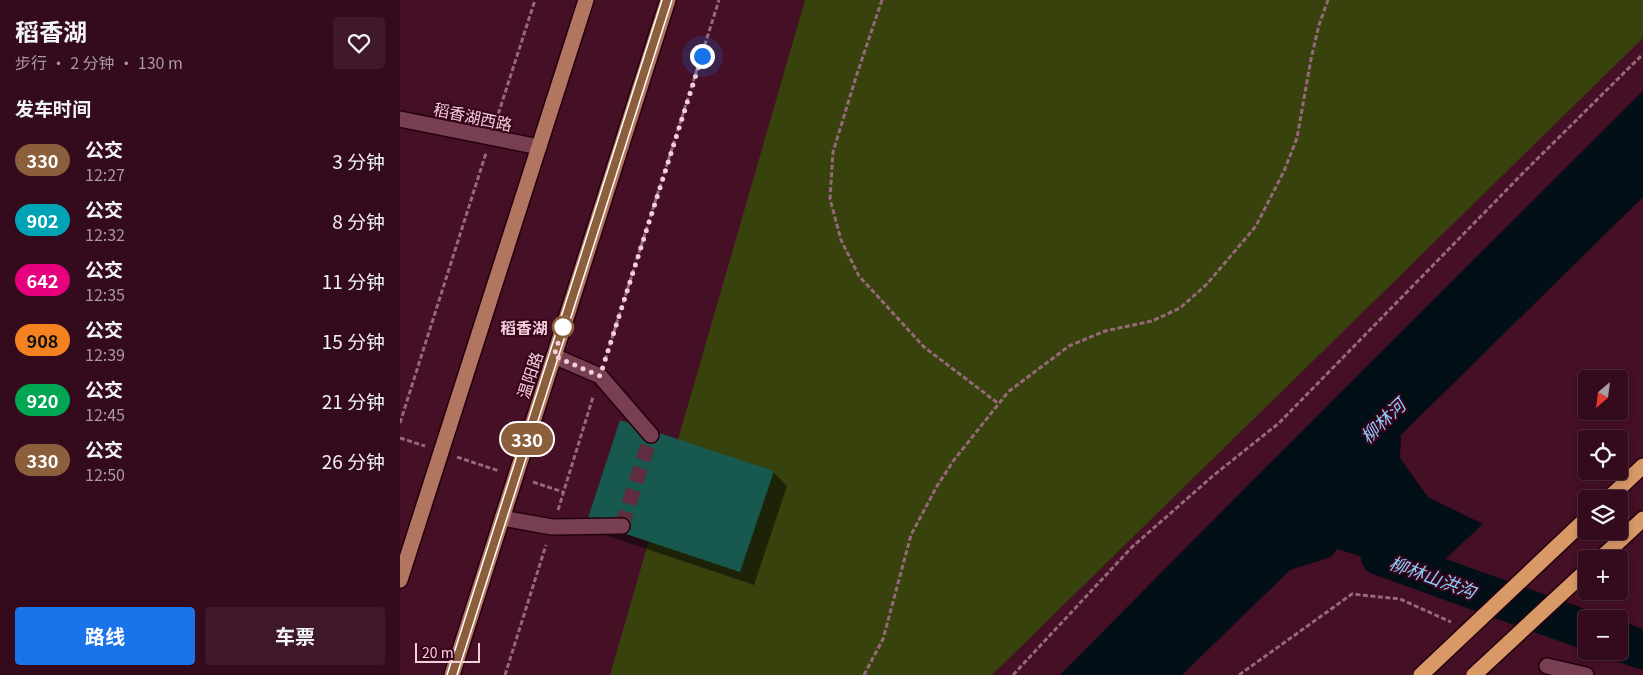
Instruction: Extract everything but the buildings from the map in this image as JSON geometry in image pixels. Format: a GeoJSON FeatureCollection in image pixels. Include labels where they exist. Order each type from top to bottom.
{"type":"FeatureCollection","features":[{"type":"Feature","properties":{"kind":"highway"},"geometry":{"type":"LineString","coordinates":[[1617,490],[1643,466]]}},
{"type":"Feature","properties":{"kind":"highway"},"geometry":{"type":"LineString","coordinates":[[1610,550],[1643,519]]}},
{"type":"Feature","properties":{"kind":"highway"},"geometry":{"type":"LineString","coordinates":[[1421,675],[1578,528]]}},
{"type":"Feature","properties":{"kind":"highway"},"geometry":{"type":"LineString","coordinates":[[1474,675],[1578,578]]}},
{"type":"Feature","properties":{"kind":"main road"},"geometry":{"type":"LineString","coordinates":[[400,580],[586,0]]}},
{"type":"Feature","properties":{"kind":"main road","name":"温阳路"},"geometry":{"type":"LineString","coordinates":[[452,675],[668,0]]}},
{"type":"Feature","properties":{"kind":"street","name":"稻香湖西路"},"geometry":{"type":"LineString","coordinates":[[400,119],[539,147]]}},
{"type":"Feature","properties":{"kind":"street"},"geometry":{"type":"LineString","coordinates":[[554,356],[600,376],[651,435]]}},
{"type":"Feature","properties":{"kind":"street"},"geometry":{"type":"LineString","coordinates":[[502,518],[552,527],[622,526]]}},
{"type":"Feature","properties":{"kind":"street"},"geometry":{"type":"LineString","coordinates":[[1547,666],[1586,675]]}},
{"type":"Feature","properties":{"kind":"path"},"geometry":{"type":"LineString","coordinates":[[400,423],[535,0]]}},
{"type":"Feature","properties":{"kind":"path"},"geometry":{"type":"LineString","coordinates":[[505,675],[719,0]]}},
{"type":"Feature","properties":{"kind":"path"},"geometry":{"type":"LineString","coordinates":[[882,0],[833,152],[830,199],[841,240],[858,276],[924,347],[998,404]]}},
{"type":"Feature","properties":{"kind":"path"},"geometry":{"type":"LineString","coordinates":[[864,675],[883,639],[911,535],[937,486],[954,460],[1008,392],[1069,346],[1105,331],[1152,321],[1180,308],[1207,284],[1256,226],[1284,171],[1297,138],[1311,59],[1319,25],[1328,0]]}},
{"type":"Feature","properties":{"kind":"path"},"geometry":{"type":"LineString","coordinates":[[1013,675],[1132,547],[1214,475],[1279,424],[1524,172],[1643,54]]}},
{"type":"Feature","properties":{"kind":"path"},"geometry":{"type":"LineString","coordinates":[[400,438],[563,492]]}},
{"type":"Feature","properties":{"kind":"path"},"geometry":{"type":"LineString","coordinates":[[1240,675],[1352,594],[1400,599],[1452,623]]}},
{"type":"Feature","properties":{"kind":"green space"},"geometry":{"type":"Polygon","coordinates":[[[805,0],[1643,0],[1643,38],[992,675],[610,675],[805,0]]]}},
{"type":"Feature","properties":{"kind":"water","name":"柳林河"},"geometry":{"type":"Polygon","coordinates":[[[1643,91],[1643,197],[1401,435],[1400,458],[1428,497],[1483,524],[1426,577],[1337,549],[1331,557],[1290,570],[1182,675],[1060,675],[1278,455],[1643,91]]]}},
{"type":"Feature","properties":{"kind":"waterway","name":"柳林山洪沟"},"geometry":{"type":"LineString","coordinates":[[1380,556],[1578,627]]}},
{"type":"Feature","properties":{"kind":"waterway","name":"柳林山洪沟"},"geometry":{"type":"LineString","coordinates":[[1628,644],[1643,650]]}},
{"type":"Feature","properties":{"kind":"tunnel"},"geometry":{"type":"LineString","coordinates":[[622,526],[651,435]]}},
{"type":"Feature","properties":{"kind":"bus line","name":"330"},"geometry":{"type":"LineString","coordinates":[[452,675],[667,0]]}},
{"type":"Feature","properties":{"kind":"place","name":"稻香湖"},"geometry":{"type":"Point","coordinates":[563,327]}},
{"type":"Feature","properties":{"kind":"route"},"geometry":{"type":"LineString","coordinates":[[563,327],[566,318],[554,356],[600,376],[702,56]]}}]}
